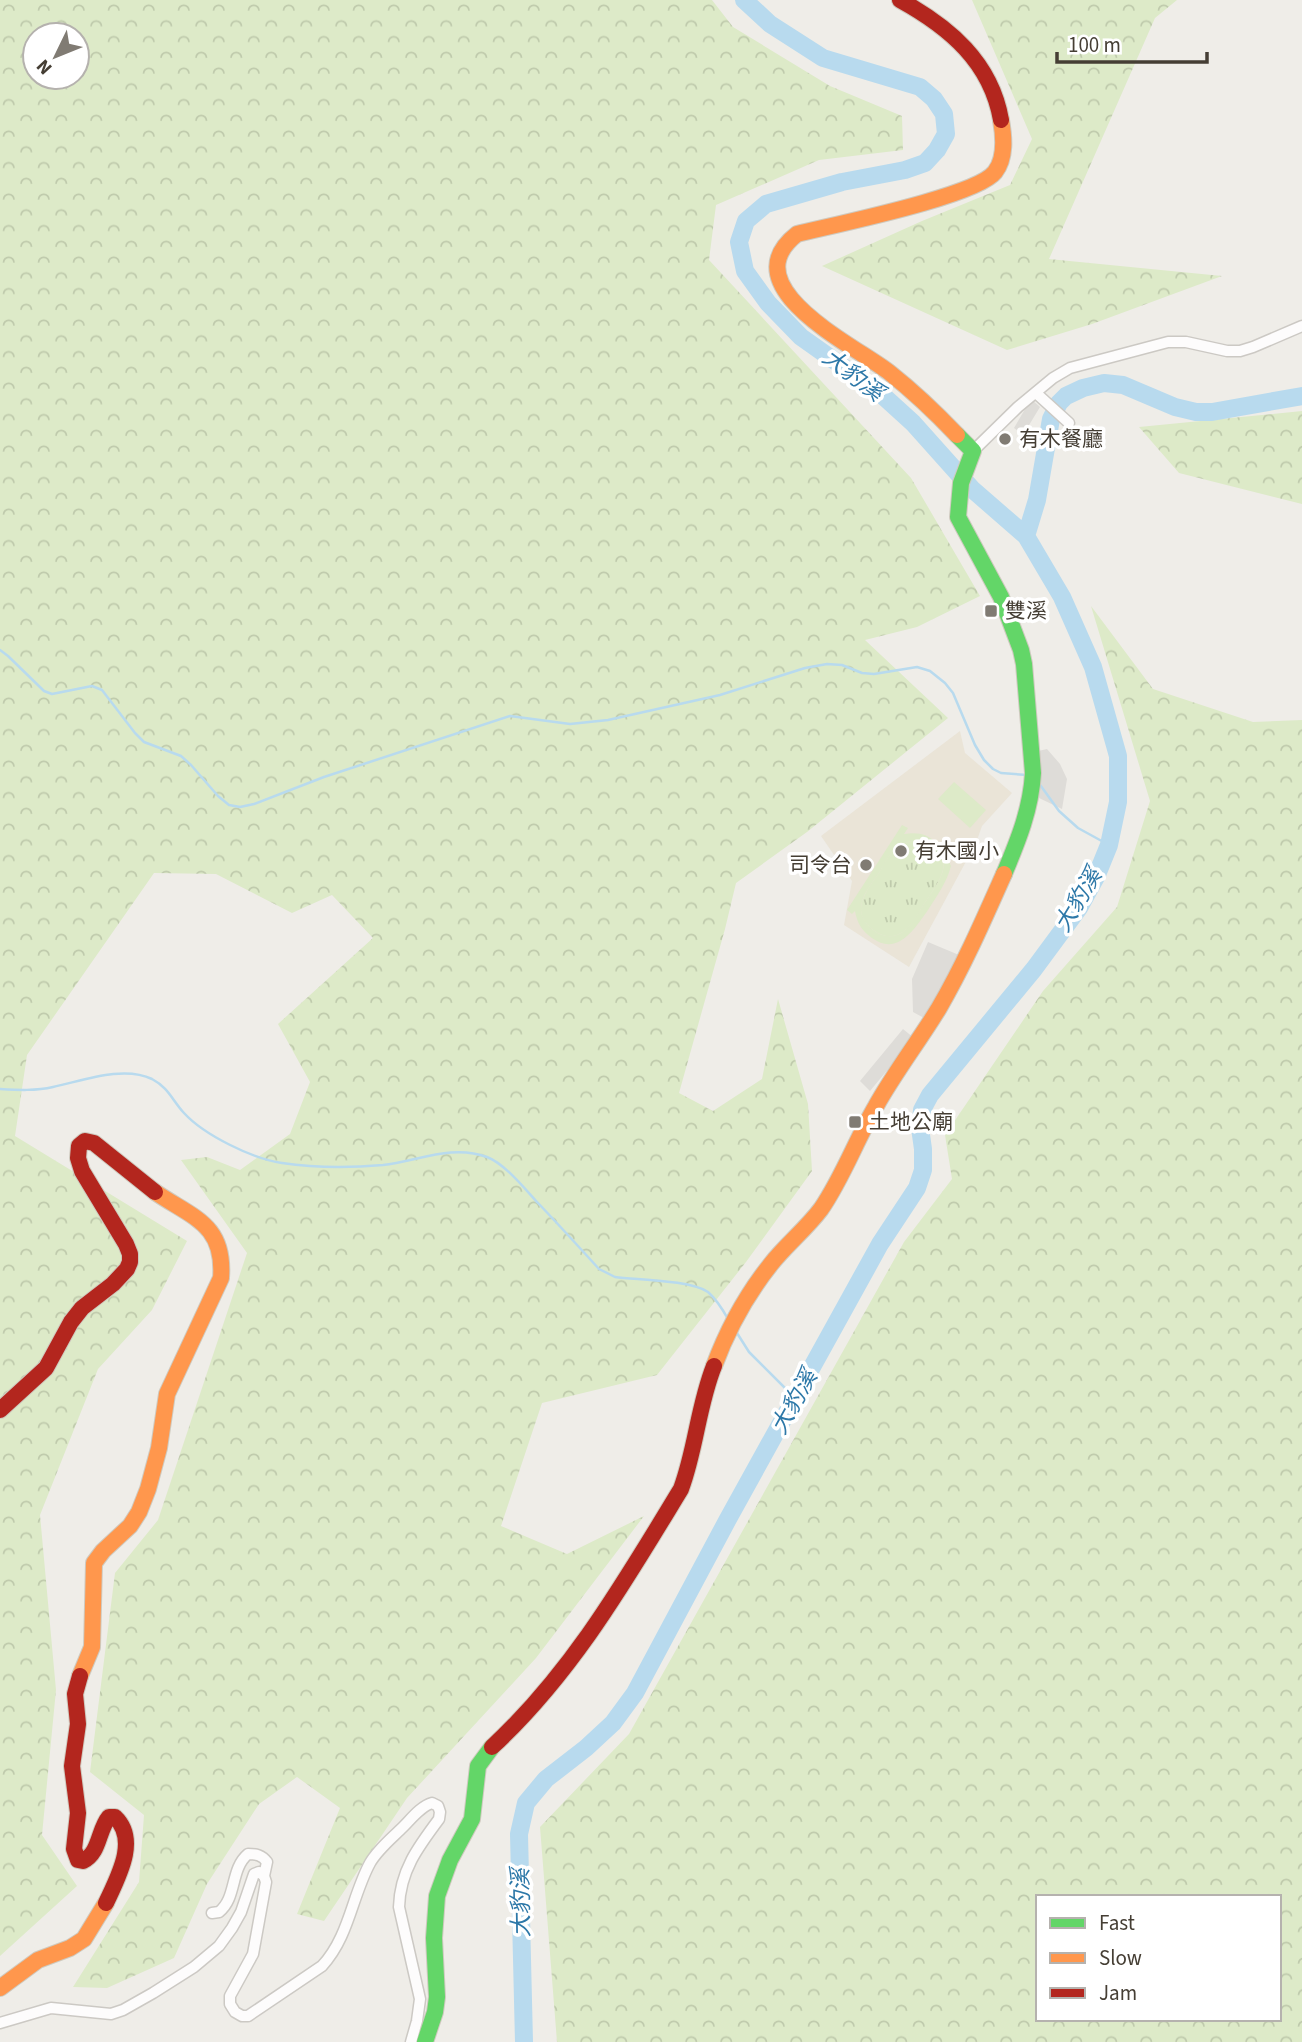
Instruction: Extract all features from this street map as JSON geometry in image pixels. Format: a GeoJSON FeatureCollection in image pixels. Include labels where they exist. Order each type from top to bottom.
{"type":"FeatureCollection","features":[{"type":"Feature","properties":{"kind":"street"},"geometry":{"type":"LineString","coordinates":[[900,0],[954,34],[975,57],[994,89],[997,100],[1004,146],[1001,165],[990,178],[961,191],[797,234],[782,248],[778,277],[790,299],[809,316],[878,364],[937,414],[970,457]]}},
{"type":"Feature","properties":{"kind":"street"},"geometry":{"type":"LineString","coordinates":[[425,2042],[437,1997],[433,1938],[437,1896],[450,1860],[475,1811],[478,1766],[490,1749],[536,1702],[589,1637],[681,1489],[690,1465],[706,1385],[721,1347],[753,1289],[771,1264],[820,1210],[842,1174],[891,1080],[939,1008],[981,927],[1020,836],[1032,791],[1033,773],[1024,664],[1001,597],[961,525],[957,508],[970,457],[1053,378],[1070,368],[1168,342],[1186,342],[1227,351],[1240,351],[1302,326]]}},
{"type":"Feature","properties":{"kind":"street"},"geometry":{"type":"LineString","coordinates":[[1038,395],[1069,423]]}},
{"type":"Feature","properties":{"kind":"street"},"geometry":{"type":"LineString","coordinates":[[0,1410],[46,1368],[73,1319],[128,1269],[131,1262],[127,1246],[85,1177],[79,1161],[79,1146],[85,1141],[94,1143],[145,1187],[201,1220],[218,1242],[223,1254],[223,1265],[221,1278],[167,1394],[158,1451],[140,1509],[127,1529],[99,1554],[94,1563],[92,1647],[74,1698],[78,1731],[72,1769],[78,1816],[73,1852],[80,1861],[91,1856],[104,1821],[115,1816],[125,1829],[127,1840],[124,1856],[98,1918],[82,1941],[45,1957],[0,1989]]}},
{"type":"Feature","properties":{"kind":"street"},"geometry":{"type":"LineString","coordinates":[[212,1913],[219,1912],[228,1902],[239,1865],[248,1854],[264,1857],[267,1862],[256,1943],[253,1954],[230,1996],[230,2004],[235,2012],[248,2016],[322,1966],[339,1942],[372,1860],[427,1805],[438,1806],[439,1819],[413,1854],[403,1877],[400,1897],[399,1907],[420,1998],[411,2042]]}},
{"type":"Feature","properties":{"kind":"street"},"geometry":{"type":"LineString","coordinates":[[0,2023],[51,2008],[104,2015],[123,2010],[194,1967],[219,1946],[240,1912],[254,1874],[259,1872],[264,1876]]}},
{"type":"Feature","properties":{"kind":"shaded area"},"geometry":{"type":"Polygon","coordinates":[[[1031,399],[1040,407],[1023,435],[1014,428],[1031,399]]]}},
{"type":"Feature","properties":{"kind":"shaded area","name":"有木國小"},"geometry":{"type":"Polygon","coordinates":[[[960,731],[965,753],[1012,793],[982,826],[976,843],[909,967],[844,925],[852,881],[821,836],[960,731]]]}},
{"type":"Feature","properties":{"kind":"shaded area"},"geometry":{"type":"Polygon","coordinates":[[[1047,749],[1060,764],[1067,779],[1062,809],[1039,798],[1039,775],[1034,752],[1047,749]]]}},
{"type":"Feature","properties":{"kind":"shaded area"},"geometry":{"type":"Polygon","coordinates":[[[928,942],[959,955],[924,1018],[913,1012],[912,979],[928,942]]]}},
{"type":"Feature","properties":{"kind":"shaded area"},"geometry":{"type":"Polygon","coordinates":[[[903,1029],[914,1038],[870,1091],[860,1081],[903,1029]]]}},
{"type":"Feature","properties":{"kind":"green space"},"geometry":{"type":"Polygon","coordinates":[[[0,0],[712,0],[733,27],[830,86],[902,116],[903,150],[819,160],[716,205],[709,260],[911,478],[980,596],[917,627],[865,640],[948,718],[807,832],[736,883],[679,1093],[713,1111],[762,1079],[778,999],[808,1104],[812,1171],[746,1262],[657,1375],[542,1403],[501,1526],[567,1554],[644,1516],[536,1658],[407,1798],[324,1921],[297,1914],[340,1808],[297,1777],[259,1804],[207,1884],[174,1958],[107,1988],[73,1987],[139,1882],[144,1815],[90,1772],[115,1573],[158,1520],[247,1253],[181,1160],[207,1157],[240,1170],[290,1134],[310,1082],[278,1024],[373,938],[332,895],[292,913],[216,874],[154,873],[27,1055],[15,1136],[187,1241],[152,1310],[98,1369],[40,1515],[56,1690],[42,1835],[77,1886],[0,1956],[0,0]]]}},
{"type":"Feature","properties":{"kind":"green space"},"geometry":{"type":"Polygon","coordinates":[[[972,0],[1177,0],[1155,18],[1049,259],[1222,276],[1092,324],[1007,350],[822,266],[1010,185],[1032,139],[972,0]]]}},
{"type":"Feature","properties":{"kind":"green space"},"geometry":{"type":"Polygon","coordinates":[[[1302,411],[1302,504],[1179,473],[1139,427],[1302,411]]]}},
{"type":"Feature","properties":{"kind":"green space"},"geometry":{"type":"Polygon","coordinates":[[[1091,606],[1153,689],[1253,722],[1302,720],[1302,2042],[557,2042],[540,1827],[629,1734],[904,1242],[952,1179],[945,1135],[1043,991],[1117,907],[1150,801],[1091,606]]]}},
{"type":"Feature","properties":{"kind":"green space"},"geometry":{"type":"Polygon","coordinates":[[[954,782],[986,810],[970,828],[938,799],[954,782]]]}},
{"type":"Feature","properties":{"kind":"green space"},"geometry":{"type":"Polygon","coordinates":[[[902,825],[908,828],[904,834],[921,834],[934,840],[951,866],[944,884],[928,910],[911,932],[898,942],[881,943],[872,938],[860,926],[855,911],[852,914],[847,910],[902,825]],[[919,840],[912,841],[899,846],[890,855],[862,901],[865,922],[875,931],[887,936],[897,935],[905,930],[935,888],[944,860],[940,852],[919,840]]]}},
{"type":"Feature","properties":{"kind":"green space"},"geometry":{"type":"Polygon","coordinates":[[[918,840],[940,852],[944,860],[940,878],[915,919],[905,930],[894,936],[881,934],[865,922],[862,901],[892,852],[902,844],[918,840]]]}},
{"type":"Feature","properties":{"kind":"waterway","name":"大豹溪"},"geometry":{"type":"LineString","coordinates":[[524,2042],[519,1834],[526,1803],[546,1779],[613,1723],[635,1693],[880,1244],[917,1188],[923,1170],[920,1128],[922,1110],[930,1095],[1034,969],[1079,908],[1109,845],[1118,802],[1118,756],[1093,667],[1062,597],[1026,536],[972,489],[913,423],[880,393],[801,337],[768,303],[745,271],[739,242],[746,221],[766,204],[842,182],[905,170],[925,163],[946,134],[944,114],[934,99],[920,87],[823,58],[770,24],[744,0]]}},
{"type":"Feature","properties":{"kind":"waterway"},"geometry":{"type":"LineString","coordinates":[[1026,536],[1037,500],[1051,419],[1066,396],[1104,383],[1123,385],[1175,407],[1196,412],[1212,412],[1302,396]]}},
{"type":"Feature","properties":{"kind":"waterway"},"geometry":{"type":"LineString","coordinates":[[0,650],[44,691],[52,694],[92,686],[102,690],[144,742],[181,756],[218,796],[229,805],[240,807],[510,716],[570,724],[608,720],[720,695],[805,668],[827,664],[842,665],[862,673],[874,674],[917,667],[930,671],[953,693],[984,760],[1001,773],[1027,775]]}},
{"type":"Feature","properties":{"kind":"waterway"},"geometry":{"type":"LineString","coordinates":[[1038,782],[1059,811],[1078,828],[1109,845]]}},
{"type":"Feature","properties":{"kind":"waterway"},"geometry":{"type":"LineString","coordinates":[[0,1089],[40,1089],[116,1074],[141,1075],[162,1086],[184,1113],[204,1130],[257,1157],[282,1163],[358,1167],[448,1153],[474,1153],[487,1157],[514,1177],[599,1269],[615,1277],[700,1288],[714,1298],[728,1319]]}},
{"type":"Feature","properties":{"kind":"waterway"},"geometry":{"type":"LineString","coordinates":[[737,1333],[749,1352],[795,1398]]}},
{"type":"Feature","properties":{"kind":"traffic: fast"},"geometry":{"type":"LineString","coordinates":[[957,435],[973,451],[961,483],[958,517],[1001,597],[1024,664],[1032,786],[1023,825],[1004,874]]}},
{"type":"Feature","properties":{"kind":"traffic: fast"},"geometry":{"type":"LineString","coordinates":[[425,2042],[437,1997],[434,1938],[437,1896],[450,1860],[472,1819],[478,1766],[492,1747]]}},
{"type":"Feature","properties":{"kind":"traffic: slow"},"geometry":{"type":"LineString","coordinates":[[957,435],[890,373],[805,313],[788,294],[778,274],[780,254],[797,234],[934,200],[983,181],[995,172],[1003,154],[1001,120]]}},
{"type":"Feature","properties":{"kind":"traffic: slow"},"geometry":{"type":"LineString","coordinates":[[714,1366],[731,1326],[762,1276],[829,1197],[876,1106],[948,992],[1004,874]]}},
{"type":"Feature","properties":{"kind":"traffic: slow"},"geometry":{"type":"LineString","coordinates":[[80,1676],[92,1647],[94,1563],[130,1526],[139,1512],[159,1448],[167,1394],[221,1278],[218,1245],[212,1234],[194,1216],[155,1192]]}},
{"type":"Feature","properties":{"kind":"traffic: slow"},"geometry":{"type":"LineString","coordinates":[[0,1988],[38,1960],[70,1948],[84,1939],[106,1903]]}},
{"type":"Feature","properties":{"kind":"traffic: jam"},"geometry":{"type":"LineString","coordinates":[[900,0],[935,22],[965,48],[988,81],[1001,120]]}},
{"type":"Feature","properties":{"kind":"traffic: jam"},"geometry":{"type":"LineString","coordinates":[[0,1410],[46,1368],[71,1322],[82,1308],[113,1284],[130,1262],[126,1244],[82,1171],[78,1158],[79,1146],[85,1141],[94,1143],[155,1192]]}},
{"type":"Feature","properties":{"kind":"traffic: jam"},"geometry":{"type":"LineString","coordinates":[[492,1747],[547,1688],[596,1625],[681,1489],[714,1366]]}},
{"type":"Feature","properties":{"kind":"traffic: jam"},"geometry":{"type":"LineString","coordinates":[[80,1676],[75,1694],[78,1724],[72,1766],[78,1813],[74,1849],[78,1860],[83,1861],[93,1853],[109,1817],[115,1817],[125,1836],[124,1859],[106,1903]]}},
{"type":"Feature","properties":{"kind":"place","name":"有木餐廳"},"geometry":{"type":"Point","coordinates":[1005,439]}},
{"type":"Feature","properties":{"kind":"place","name":"雙溪"},"geometry":{"type":"Point","coordinates":[991,611]}},
{"type":"Feature","properties":{"kind":"place","name":"有木國小"},"geometry":{"type":"Point","coordinates":[901,851]}},
{"type":"Feature","properties":{"kind":"place","name":"司令台"},"geometry":{"type":"Point","coordinates":[866,865]}},
{"type":"Feature","properties":{"kind":"place","name":"土地公廟"},"geometry":{"type":"Point","coordinates":[855,1122]}}]}
